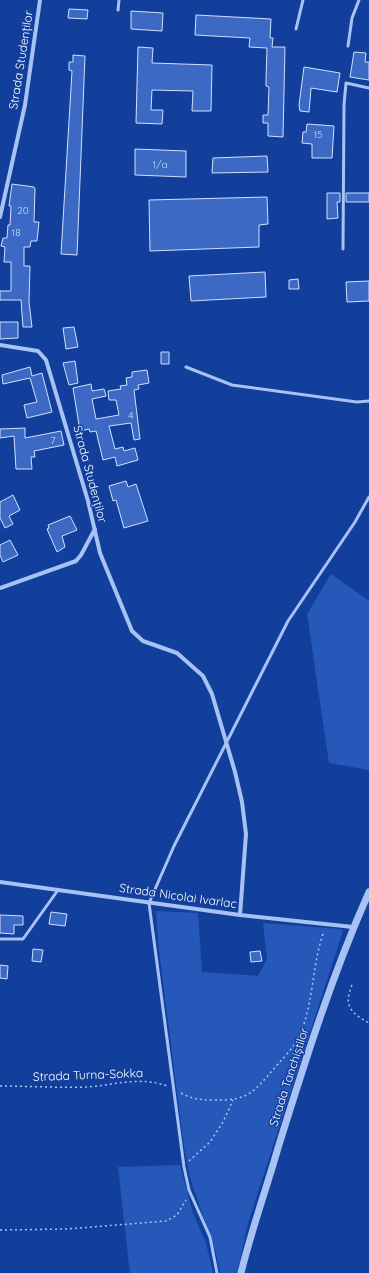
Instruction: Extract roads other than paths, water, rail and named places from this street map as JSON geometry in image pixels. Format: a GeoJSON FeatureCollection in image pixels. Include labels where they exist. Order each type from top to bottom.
{"type":"FeatureCollection","features":[{"type":"Feature","properties":{"kind":"street","name":"Strada Studenților"},"geometry":{"type":"LineString","coordinates":[[0,218],[24,105],[40,0]]}},
{"type":"Feature","properties":{"kind":"street","name":"Strada Studenților"},"geometry":{"type":"LineString","coordinates":[[0,345],[38,350],[46,360],[96,529],[81,555],[76,560],[0,588]]}},
{"type":"Feature","properties":{"kind":"street"},"geometry":{"type":"LineString","coordinates":[[96,529],[100,553],[107,573],[132,631],[143,641],[177,653],[202,676],[212,694],[242,802],[246,834],[240,915]]}},
{"type":"Feature","properties":{"kind":"street","name":"Strada Nicolai Ivarlac"},"geometry":{"type":"LineString","coordinates":[[0,882],[240,915],[353,928]]}},
{"type":"Feature","properties":{"kind":"street","name":"Strada Tanchiștilor"},"geometry":{"type":"LineString","coordinates":[[242,1273],[253,1229],[312,1039],[353,928],[369,892]]}},
{"type":"Feature","properties":{"kind":"lane"},"geometry":{"type":"LineString","coordinates":[[118,10],[119,0]]}},
{"type":"Feature","properties":{"kind":"lane"},"geometry":{"type":"LineString","coordinates":[[296,29],[303,0]]}},
{"type":"Feature","properties":{"kind":"lane"},"geometry":{"type":"LineString","coordinates":[[348,46],[352,18],[360,0]]}},
{"type":"Feature","properties":{"kind":"lane"},"geometry":{"type":"LineString","coordinates":[[343,249],[344,105],[346,84],[369,88]]}},
{"type":"Feature","properties":{"kind":"lane"},"geometry":{"type":"LineString","coordinates":[[186,367],[232,385],[357,402],[369,401]]}},
{"type":"Feature","properties":{"kind":"lane"},"geometry":{"type":"LineString","coordinates":[[218,1273],[210,1237],[189,1190],[184,1167],[149,903],[174,846],[288,621],[369,497]]}},
{"type":"Feature","properties":{"kind":"lane"},"geometry":{"type":"LineString","coordinates":[[0,939],[23,939],[58,890]]}}]}
